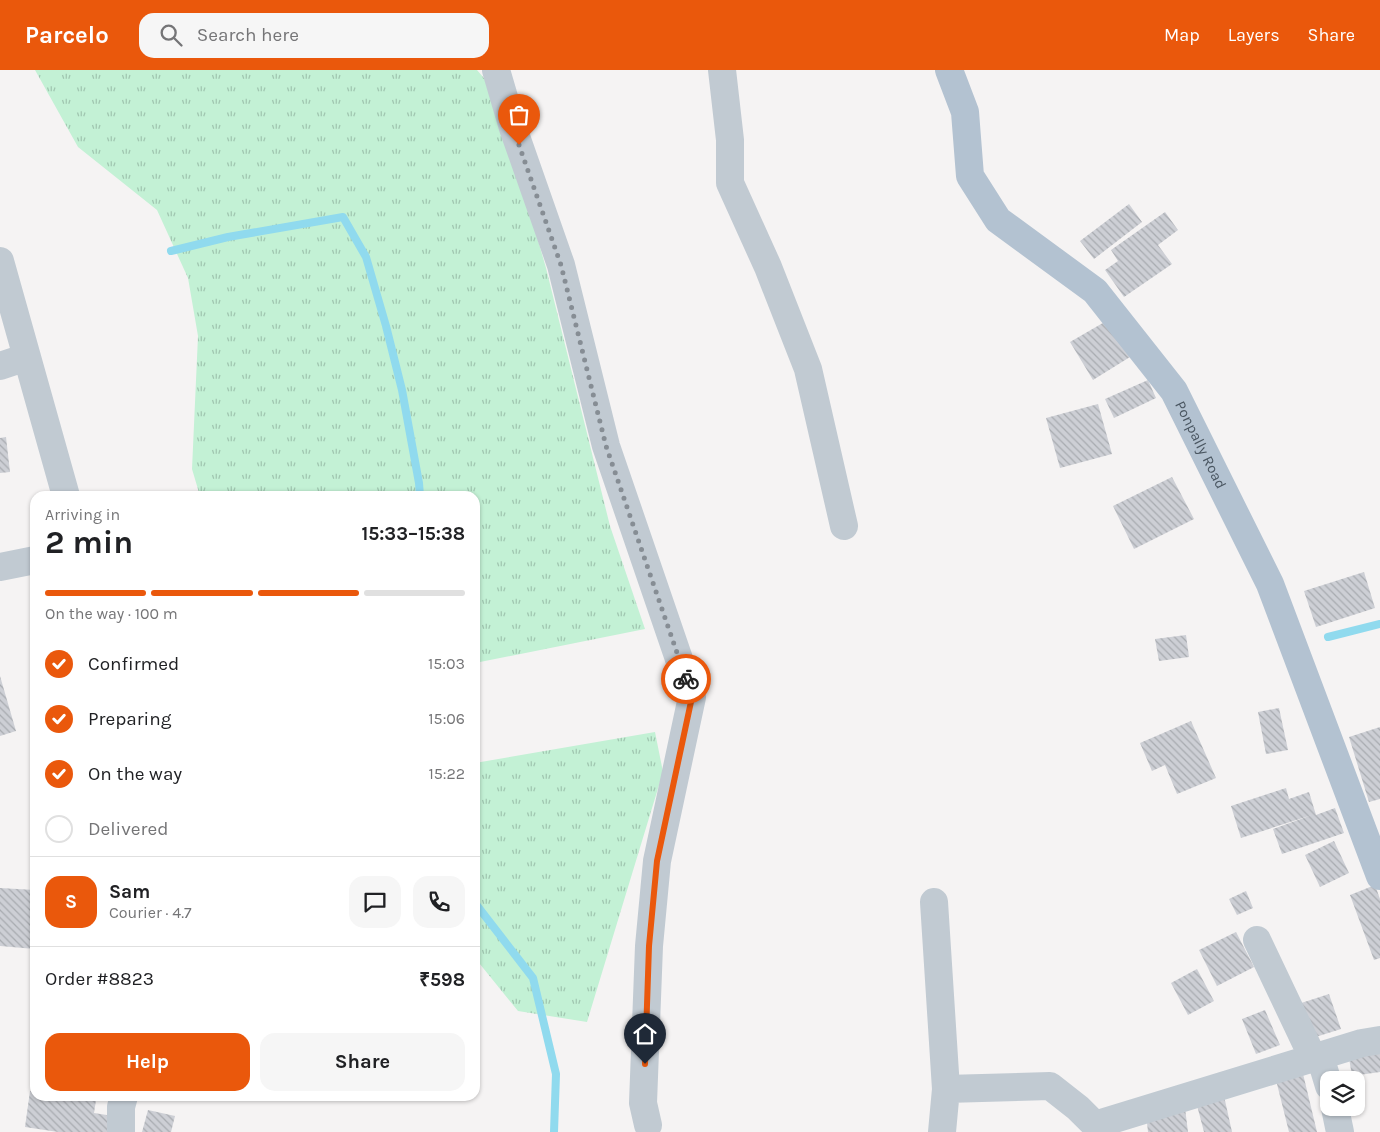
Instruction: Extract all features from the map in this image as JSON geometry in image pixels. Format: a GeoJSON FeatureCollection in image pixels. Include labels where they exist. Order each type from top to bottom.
{"type":"FeatureCollection","features":[{"type":"Feature","properties":{"kind":"main road","name":"Ponpally Road"},"geometry":{"type":"LineString","coordinates":[[948,70],[965,112],[970,176],[998,220],[1096,291],[1174,391],[1270,584],[1380,876]]}},
{"type":"Feature","properties":{"kind":"street"},"geometry":{"type":"LineString","coordinates":[[496,70],[513,128],[561,265],[606,446],[692,697],[657,861],[649,946],[643,1103],[648,1125]]}},
{"type":"Feature","properties":{"kind":"street"},"geometry":{"type":"LineString","coordinates":[[722,70],[730,140],[730,183],[768,267],[808,369],[844,526]]}},
{"type":"Feature","properties":{"kind":"street"},"geometry":{"type":"LineString","coordinates":[[0,261],[65,491]]}},
{"type":"Feature","properties":{"kind":"street"},"geometry":{"type":"LineString","coordinates":[[0,366],[27,357]]}},
{"type":"Feature","properties":{"kind":"street"},"geometry":{"type":"LineString","coordinates":[[0,567],[30,561]]}},
{"type":"Feature","properties":{"kind":"street"},"geometry":{"type":"LineString","coordinates":[[934,902],[946,1088],[942,1132]]}},
{"type":"Feature","properties":{"kind":"street"},"geometry":{"type":"LineString","coordinates":[[1257,940],[1322,1071]]}},
{"type":"Feature","properties":{"kind":"street"},"geometry":{"type":"LineString","coordinates":[[946,1088],[1050,1086],[1078,1108],[1095,1125],[1362,1043],[1380,1040]]}},
{"type":"Feature","properties":{"kind":"street"},"geometry":{"type":"LineString","coordinates":[[121,1132],[123,1101]]}},
{"type":"Feature","properties":{"kind":"street"},"geometry":{"type":"LineString","coordinates":[[1337,1116],[1340,1132]]}},
{"type":"Feature","properties":{"kind":"green space"},"geometry":{"type":"Polygon","coordinates":[[[35,70],[477,70],[495,91],[546,268],[610,526],[645,629],[480,662],[480,491],[199,491],[192,469],[198,336],[188,278],[157,210],[78,147],[35,70]]]}},
{"type":"Feature","properties":{"kind":"green space"},"geometry":{"type":"Polygon","coordinates":[[[655,732],[663,772],[587,1022],[518,1011],[480,964],[480,762],[655,732]]]}},
{"type":"Feature","properties":{"kind":"building"},"geometry":{"type":"Polygon","coordinates":[[[1129,204],[1142,222],[1094,259],[1080,241],[1129,204]]]}},
{"type":"Feature","properties":{"kind":"building"},"geometry":{"type":"Polygon","coordinates":[[[1165,212],[1178,230],[1158,245],[1172,264],[1124,297],[1105,270],[1118,261],[1111,250],[1165,212]]]}},
{"type":"Feature","properties":{"kind":"building"},"geometry":{"type":"Polygon","coordinates":[[[1108,320],[1130,357],[1093,380],[1070,342],[1108,320]]]}},
{"type":"Feature","properties":{"kind":"building"},"geometry":{"type":"Polygon","coordinates":[[[1148,380],[1156,398],[1114,418],[1105,399],[1148,380]]]}},
{"type":"Feature","properties":{"kind":"building"},"geometry":{"type":"Polygon","coordinates":[[[1098,404],[1112,454],[1060,468],[1046,418],[1098,404]]]}},
{"type":"Feature","properties":{"kind":"building"},"geometry":{"type":"Polygon","coordinates":[[[6,437],[10,472],[0,473],[0,438],[6,437]]]}},
{"type":"Feature","properties":{"kind":"building"},"geometry":{"type":"Polygon","coordinates":[[[1172,477],[1194,519],[1134,549],[1113,506],[1172,477]]]}},
{"type":"Feature","properties":{"kind":"building"},"geometry":{"type":"Polygon","coordinates":[[[1364,572],[1375,608],[1316,627],[1304,591],[1364,572]]]}},
{"type":"Feature","properties":{"kind":"building"},"geometry":{"type":"Polygon","coordinates":[[[1186,635],[1189,657],[1159,661],[1155,639],[1186,635]]]}},
{"type":"Feature","properties":{"kind":"building"},"geometry":{"type":"Polygon","coordinates":[[[0,676],[16,731],[0,736],[0,676]]]}},
{"type":"Feature","properties":{"kind":"building"},"geometry":{"type":"Polygon","coordinates":[[[1279,708],[1288,750],[1266,754],[1258,712],[1279,708]]]}},
{"type":"Feature","properties":{"kind":"building"},"geometry":{"type":"Polygon","coordinates":[[[1191,721],[1216,778],[1177,794],[1165,765],[1152,771],[1140,743],[1191,721]]]}},
{"type":"Feature","properties":{"kind":"building"},"geometry":{"type":"Polygon","coordinates":[[[1380,727],[1380,799],[1369,802],[1349,737],[1380,727]]]}},
{"type":"Feature","properties":{"kind":"building"},"geometry":{"type":"Polygon","coordinates":[[[1286,788],[1289,799],[1309,792],[1316,815],[1335,808],[1344,833],[1282,854],[1273,829],[1312,815],[1241,838],[1231,806],[1286,788]]]}},
{"type":"Feature","properties":{"kind":"building"},"geometry":{"type":"Polygon","coordinates":[[[1334,841],[1349,873],[1320,887],[1305,855],[1334,841]]]}},
{"type":"Feature","properties":{"kind":"building"},"geometry":{"type":"Polygon","coordinates":[[[1375,885],[1380,899],[1380,958],[1374,960],[1350,895],[1375,885]]]}},
{"type":"Feature","properties":{"kind":"building"},"geometry":{"type":"Polygon","coordinates":[[[0,888],[30,890],[30,949],[0,946],[0,888]]]}},
{"type":"Feature","properties":{"kind":"building"},"geometry":{"type":"Polygon","coordinates":[[[1246,891],[1253,908],[1237,915],[1229,899],[1246,891]]]}},
{"type":"Feature","properties":{"kind":"building"},"geometry":{"type":"Polygon","coordinates":[[[1236,932],[1254,967],[1217,986],[1199,950],[1236,932]]]}},
{"type":"Feature","properties":{"kind":"building"},"geometry":{"type":"Polygon","coordinates":[[[1197,969],[1214,1001],[1188,1015],[1171,983],[1197,969]]]}},
{"type":"Feature","properties":{"kind":"building"},"geometry":{"type":"Polygon","coordinates":[[[1329,994],[1341,1029],[1303,1041],[1292,1006],[1329,994]]]}},
{"type":"Feature","properties":{"kind":"building"},"geometry":{"type":"Polygon","coordinates":[[[1265,1010],[1280,1045],[1256,1054],[1242,1019],[1265,1010]]]}},
{"type":"Feature","properties":{"kind":"building"},"geometry":{"type":"Polygon","coordinates":[[[1380,1035],[1380,1072],[1365,1074],[1365,1071],[1351,1071],[1346,1040],[1380,1035]]]}},
{"type":"Feature","properties":{"kind":"building"},"geometry":{"type":"Polygon","coordinates":[[[1298,1053],[1317,1132],[1289,1132],[1271,1060],[1298,1053]]]}},
{"type":"Feature","properties":{"kind":"building"},"geometry":{"type":"Polygon","coordinates":[[[1222,1087],[1232,1132],[1204,1132],[1194,1094],[1222,1087]]]}},
{"type":"Feature","properties":{"kind":"building"},"geometry":{"type":"Polygon","coordinates":[[[30,1091],[30,1101],[96,1101],[94,1113],[113,1116],[111,1132],[58,1132],[25,1127],[30,1091]]]}},
{"type":"Feature","properties":{"kind":"building"},"geometry":{"type":"Polygon","coordinates":[[[1184,1100],[1188,1132],[1148,1132],[1145,1104],[1184,1100]]]}},
{"type":"Feature","properties":{"kind":"building"},"geometry":{"type":"Polygon","coordinates":[[[148,1110],[175,1116],[171,1132],[142,1132],[148,1110]]]}},
{"type":"Feature","properties":{"kind":"waterway"},"geometry":{"type":"LineString","coordinates":[[171,251],[228,237],[343,217],[366,257],[386,326],[402,390],[420,491]]}},
{"type":"Feature","properties":{"kind":"waterway"},"geometry":{"type":"LineString","coordinates":[[1328,637],[1380,624]]}},
{"type":"Feature","properties":{"kind":"waterway"},"geometry":{"type":"LineString","coordinates":[[480,909],[533,978],[556,1074],[554,1132]]}},
{"type":"Feature","properties":{"kind":"way so far"},"geometry":{"type":"LineString","coordinates":[[519,145],[561,265],[606,446],[686,679]]}},
{"type":"Feature","properties":{"kind":"route"},"geometry":{"type":"LineString","coordinates":[[645,1064],[649,946],[657,861],[692,697],[686,679]]}}]}
